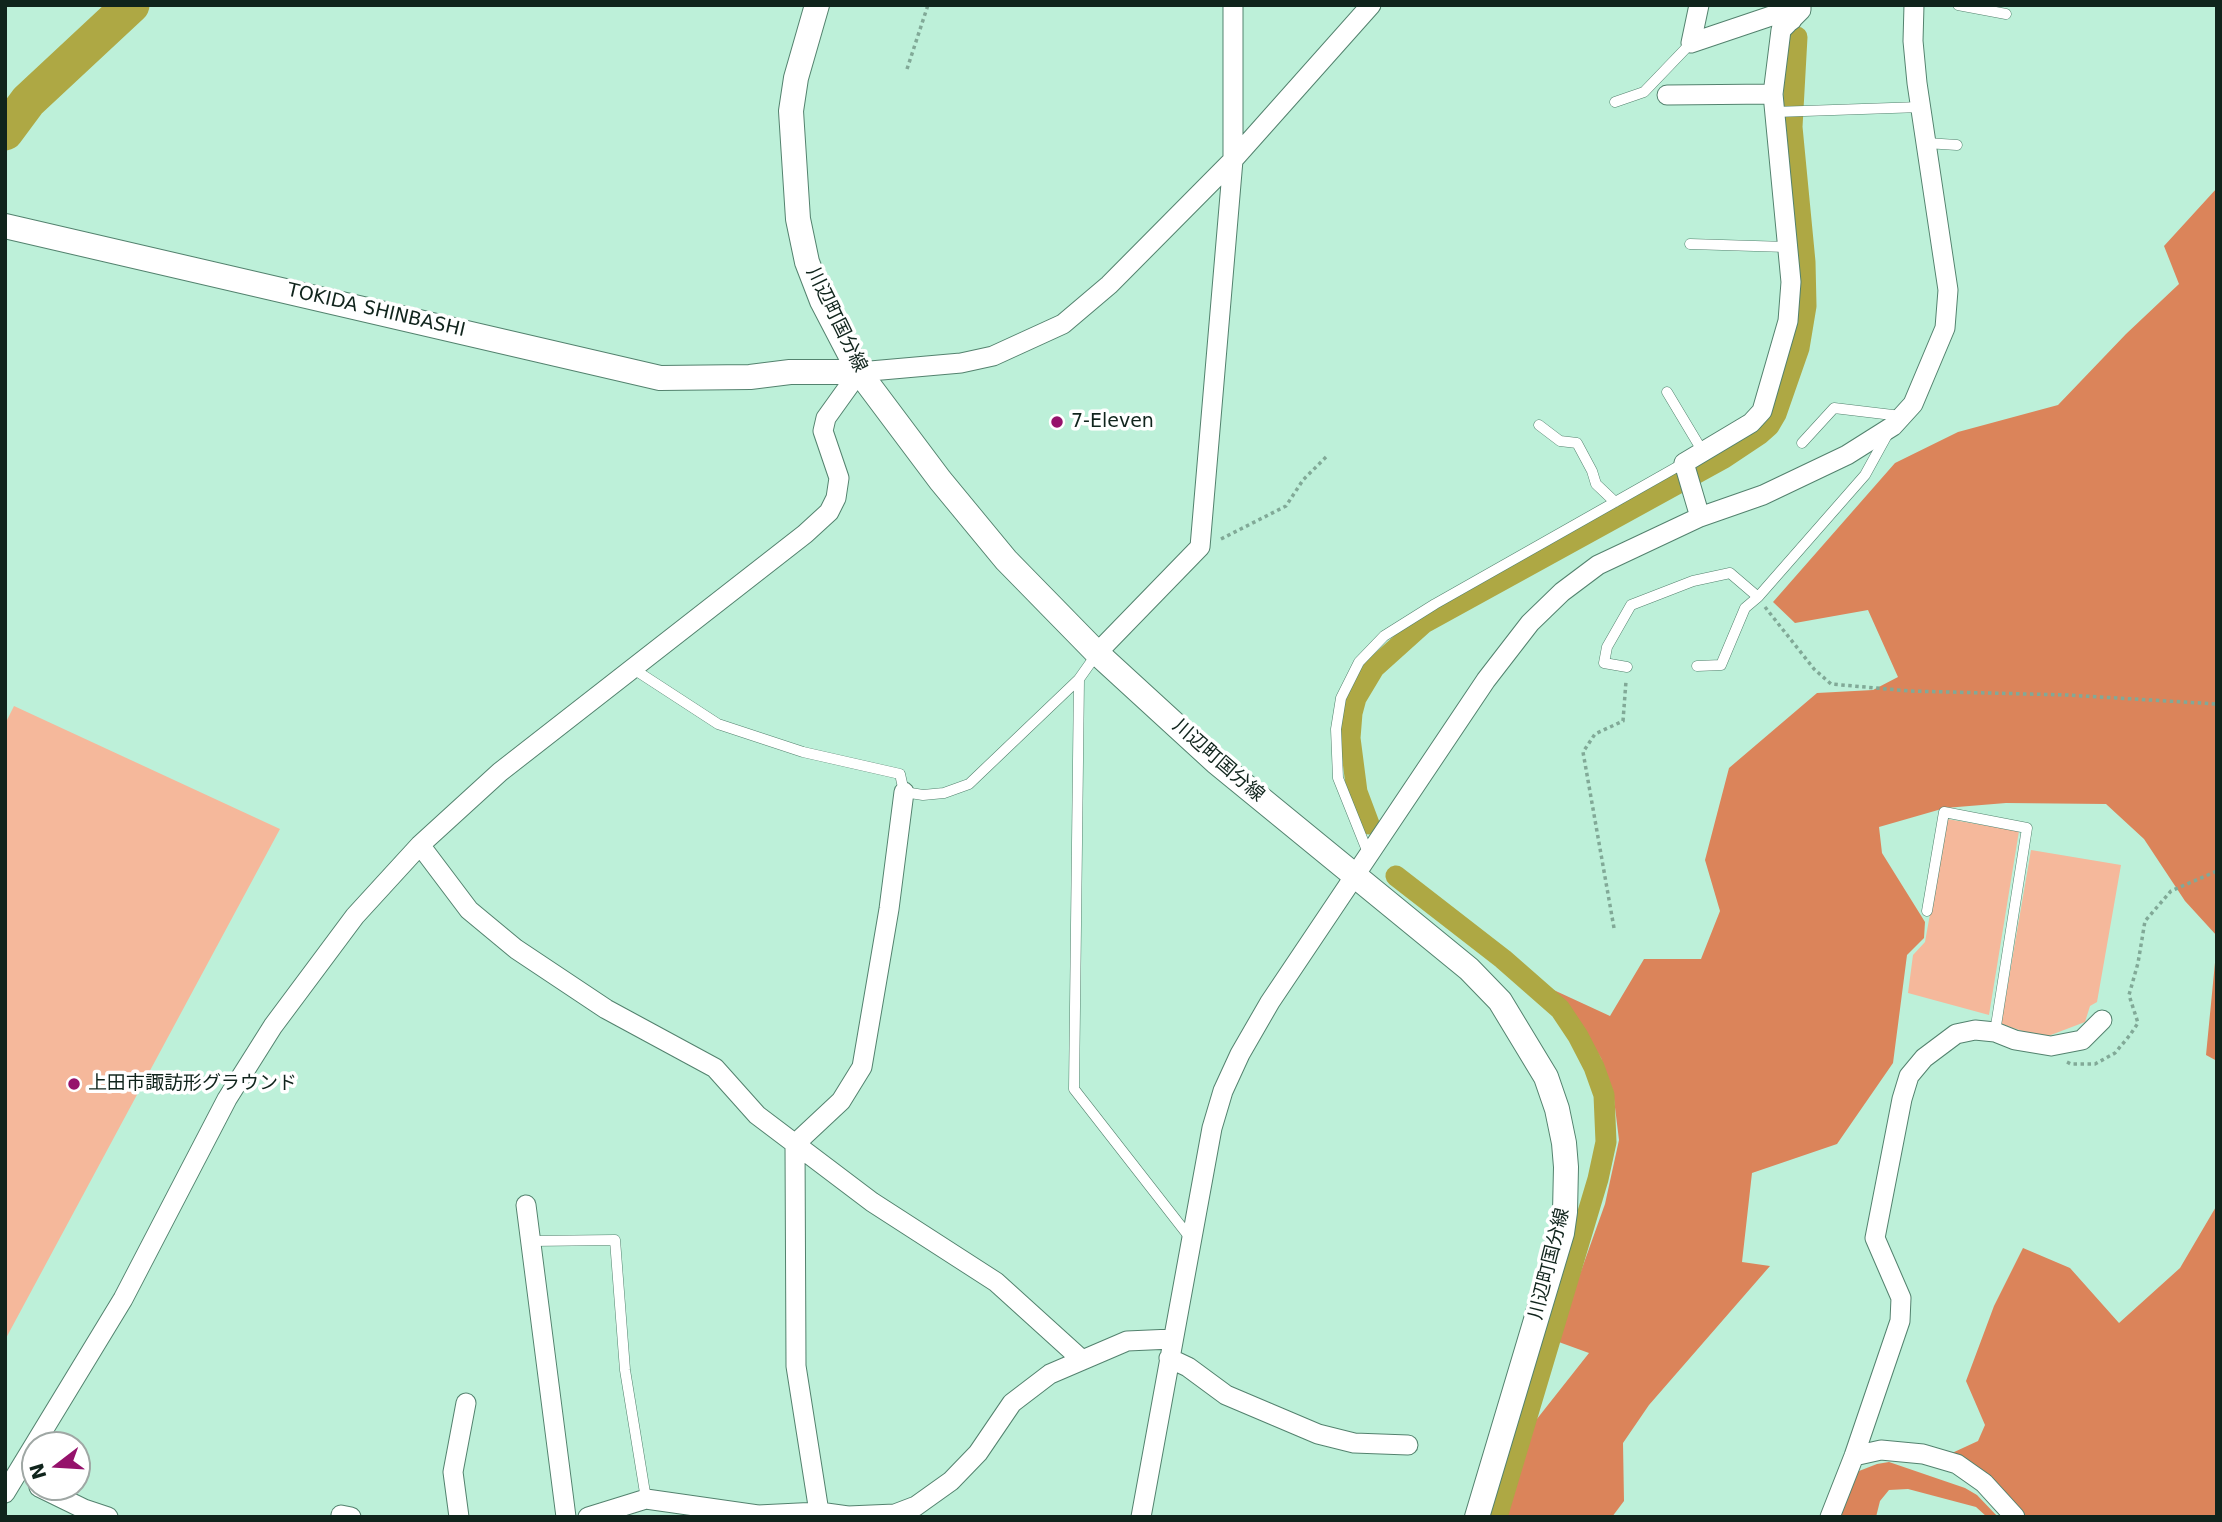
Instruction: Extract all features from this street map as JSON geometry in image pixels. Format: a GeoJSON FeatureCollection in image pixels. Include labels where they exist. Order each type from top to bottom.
{"type":"FeatureCollection","features":[{"type":"Feature","properties":{"kind":"street","name":"川辺町国分線"},"geometry":{"type":"LineString","coordinates":[[817,5],[796,78],[791,111],[798,219],[807,262],[822,302],[859,372],[940,481],[1006,560],[1097,653],[1216,762],[1469,969],[1500,1001],[1545,1077],[1557,1109],[1564,1143],[1567,1192],[1562,1233],[1477,1517]]}},
{"type":"Feature","properties":{"kind":"street"},"geometry":{"type":"LineString","coordinates":[[1097,653],[1200,547],[1233,160],[1233,5]]}},
{"type":"Feature","properties":{"kind":"street"},"geometry":{"type":"LineString","coordinates":[[8,1487],[123,1299],[227,1099],[273,1026],[355,916],[421,845],[500,772],[805,534],[829,512],[836,498],[839,478],[823,431],[826,418],[859,372],[961,363],[993,356],[1063,324],[1109,285],[1233,160],[1371,5]]}},
{"type":"Feature","properties":{"kind":"street"},"geometry":{"type":"LineString","coordinates":[[1691,43],[1699,5]]}},
{"type":"Feature","properties":{"kind":"street"},"geometry":{"type":"LineString","coordinates":[[1141,1517],[1212,1128],[1223,1091],[1240,1054],[1270,1002],[1486,680],[1530,624],[1562,592],[1598,565],[1700,517],[1763,495],[1847,455],[1897,421],[1913,404],[1945,328],[1948,290],[1913,41],[1914,5]]}},
{"type":"Feature","properties":{"kind":"street"},"geometry":{"type":"LineString","coordinates":[[1691,43],[1783,12],[1796,12]]}},
{"type":"Feature","properties":{"kind":"street"},"geometry":{"type":"LineString","coordinates":[[1700,517],[1685,466],[1751,423],[1762,411],[1788,321],[1791,282],[1775,106],[1781,30],[1796,12]]}},
{"type":"Feature","properties":{"kind":"street"},"geometry":{"type":"LineString","coordinates":[[1667,95],[1775,106]]}},
{"type":"Feature","properties":{"kind":"street","name":"TOKIDA SHINBASHI"},"geometry":{"type":"LineString","coordinates":[[5,226],[660,378],[859,372]]}},
{"type":"Feature","properties":{"kind":"street"},"geometry":{"type":"LineString","coordinates":[[819,1512],[796,1366],[795,1144],[841,1101],[862,1068],[889,909],[904,792]]}},
{"type":"Feature","properties":{"kind":"street"},"geometry":{"type":"LineString","coordinates":[[421,845],[469,910],[516,949],[606,1009],[715,1068],[757,1115],[872,1202],[996,1282],[1081,1359]]}},
{"type":"Feature","properties":{"kind":"street"},"geometry":{"type":"LineString","coordinates":[[1829,1517],[1854,1456],[1900,1321],[1901,1298],[1875,1238],[1902,1099],[1909,1076],[1924,1058],[1956,1034],[1975,1030],[1995,1032],[2015,1040],[2051,1046],[2082,1040],[2102,1020]]}},
{"type":"Feature","properties":{"kind":"street"},"geometry":{"type":"LineString","coordinates":[[526,1205],[566,1517]]}},
{"type":"Feature","properties":{"kind":"street"},"geometry":{"type":"LineString","coordinates":[[588,1517],[646,1499],[758,1515],[819,1512],[848,1516],[895,1514],[916,1506],[951,1481],[978,1453],[1012,1403],[1050,1374],[1127,1341],[1170,1349],[1188,1367],[1226,1395],[1318,1434],[1354,1443],[1408,1445]]}},
{"type":"Feature","properties":{"kind":"street"},"geometry":{"type":"LineString","coordinates":[[459,1517],[453,1472],[466,1403]]}},
{"type":"Feature","properties":{"kind":"street"},"geometry":{"type":"LineString","coordinates":[[1854,1456],[1881,1450],[1923,1454],[1957,1464],[1984,1483],[2015,1517]]}},
{"type":"Feature","properties":{"kind":"street"},"geometry":{"type":"LineString","coordinates":[[68,1501],[108,1517]]}},
{"type":"Feature","properties":{"kind":"lane"},"geometry":{"type":"LineString","coordinates":[[1958,5],[2006,14]]}},
{"type":"Feature","properties":{"kind":"lane"},"geometry":{"type":"LineString","coordinates":[[1615,102],[1644,92],[1691,43]]}},
{"type":"Feature","properties":{"kind":"lane"},"geometry":{"type":"LineString","coordinates":[[1775,106],[1838,110],[1921,107]]}},
{"type":"Feature","properties":{"kind":"lane"},"geometry":{"type":"LineString","coordinates":[[1926,143],[1957,145]]}},
{"type":"Feature","properties":{"kind":"lane"},"geometry":{"type":"LineString","coordinates":[[1690,244],[1787,247]]}},
{"type":"Feature","properties":{"kind":"lane"},"geometry":{"type":"LineString","coordinates":[[1667,392],[1703,452]]}},
{"type":"Feature","properties":{"kind":"lane"},"geometry":{"type":"LineString","coordinates":[[1697,666],[1721,665],[1745,608],[1758,597],[1865,475],[1897,421],[1834,408],[1802,443]]}},
{"type":"Feature","properties":{"kind":"lane"},"geometry":{"type":"LineString","coordinates":[[1539,425],[1560,441],[1577,443],[1596,484],[1615,502]]}},
{"type":"Feature","properties":{"kind":"lane"},"geometry":{"type":"LineString","coordinates":[[1368,853],[1338,778],[1336,729],[1341,698],[1359,662],[1384,636],[1615,502],[1685,466]]}},
{"type":"Feature","properties":{"kind":"lane"},"geometry":{"type":"LineString","coordinates":[[1627,667],[1604,663],[1607,647],[1631,605],[1693,581],[1730,573],[1758,597]]}},
{"type":"Feature","properties":{"kind":"lane"},"geometry":{"type":"LineString","coordinates":[[631,668],[718,724],[803,752],[900,774],[904,792],[923,795],[944,793],[968,784],[1079,679],[1097,653]]}},
{"type":"Feature","properties":{"kind":"lane"},"geometry":{"type":"LineString","coordinates":[[1079,679],[1074,1089],[1191,1239]]}},
{"type":"Feature","properties":{"kind":"lane"},"geometry":{"type":"LineString","coordinates":[[1927,911],[1944,812],[2027,828],[1995,1032]]}},
{"type":"Feature","properties":{"kind":"lane"},"geometry":{"type":"LineString","coordinates":[[531,1241],[615,1240],[625,1370],[646,1499]]}},
{"type":"Feature","properties":{"kind":"path"},"geometry":{"type":"LineString","coordinates":[[907,69],[928,5]]}},
{"type":"Feature","properties":{"kind":"path"},"geometry":{"type":"LineString","coordinates":[[1193,554],[1286,506],[1303,480],[1327,456]]}},
{"type":"Feature","properties":{"kind":"path"},"geometry":{"type":"LineString","coordinates":[[1758,597],[1814,669],[1831,684],[1909,691],[2067,695],[2217,704]]}},
{"type":"Feature","properties":{"kind":"path"},"geometry":{"type":"LineString","coordinates":[[1614,928],[1583,752],[1595,734],[1623,721],[1627,667]]}},
{"type":"Feature","properties":{"kind":"path"},"geometry":{"type":"LineString","coordinates":[[2051,1046],[2071,1064],[2095,1064],[2115,1054],[2138,1023],[2129,995],[2145,921],[2171,891],[2217,870]]}},
{"type":"Feature","properties":{"kind":"shaded area"},"geometry":{"type":"Polygon","coordinates":[[[2217,188],[2217,936],[2185,901],[2144,839],[2106,804],[2006,803],[1945,808],[1879,827],[1882,853],[1925,922],[1924,938],[1907,955],[1893,1063],[1837,1144],[1752,1173],[1742,1262],[1770,1266],[1649,1405],[1623,1443],[1624,1501],[1612,1517],[1502,1517],[1529,1429],[1589,1353],[1556,1341],[1605,1204],[1619,1140],[1613,1091],[1601,1058],[1584,1031],[1545,986],[1610,1016],[1644,959],[1701,959],[1720,911],[1705,860],[1729,768],[1817,693],[1873,690],[1898,677],[1868,610],[1795,623],[1773,602],[1895,463],[1958,432],[2058,405],[2126,334],[2179,284],[2164,246],[2217,188]]]}},
{"type":"Feature","properties":{"kind":"shaded area","name":"上田市諏訪形グラウンド"},"geometry":{"type":"Polygon","coordinates":[[[14,706],[280,829],[5,1340],[5,724],[14,706]]]}},
{"type":"Feature","properties":{"kind":"shaded area"},"geometry":{"type":"Polygon","coordinates":[[[1947,819],[2019,831],[1989,1015],[1908,993],[1913,955],[1925,942],[1947,819]]]}},
{"type":"Feature","properties":{"kind":"shaded area"},"geometry":{"type":"Polygon","coordinates":[[[2031,850],[2121,865],[2097,1002],[2090,1006],[2085,1022],[2043,1038],[2001,1024],[2031,850]]]}},
{"type":"Feature","properties":{"kind":"shaded area"},"geometry":{"type":"Polygon","coordinates":[[[2217,942],[2217,1061],[2206,1055],[2217,942]]]}},
{"type":"Feature","properties":{"kind":"shaded area"},"geometry":{"type":"Polygon","coordinates":[[[2217,1205],[2217,1517],[2022,1517],[1952,1453],[1978,1441],[1985,1425],[1966,1381],[1994,1306],[2023,1248],[2070,1268],[2119,1323],[2180,1268],[2217,1205]]]}},
{"type":"Feature","properties":{"kind":"shaded area"},"geometry":{"type":"Polygon","coordinates":[[[1889,1462],[1965,1488],[1977,1495],[1998,1517],[1987,1517],[1976,1507],[1908,1489],[1889,1490],[1880,1501],[1876,1517],[1833,1517],[1852,1476],[1877,1464],[1889,1462]]]}},
{"type":"Feature","properties":{"kind":"waterway"},"geometry":{"type":"LineString","coordinates":[[5,132],[28,101],[131,5]]}},
{"type":"Feature","properties":{"kind":"waterway"},"geometry":{"type":"LineString","coordinates":[[1369,824],[1357,792],[1350,738],[1356,698],[1374,668],[1424,623],[1724,458],[1760,434],[1776,414],[1799,348],[1806,306],[1805,262],[1792,127],[1797,37]]}},
{"type":"Feature","properties":{"kind":"waterway"},"geometry":{"type":"LineString","coordinates":[[1396,876],[1503,959],[1560,1009],[1594,1067],[1604,1095],[1606,1142],[1598,1179],[1497,1517]]}},
{"type":"Feature","properties":{"kind":"place","name":"7-Eleven"},"geometry":{"type":"Point","coordinates":[1057,422]}},
{"type":"Feature","properties":{"kind":"place","name":"上田市諏訪形グラウンド"},"geometry":{"type":"Point","coordinates":[74,1084]}}]}
